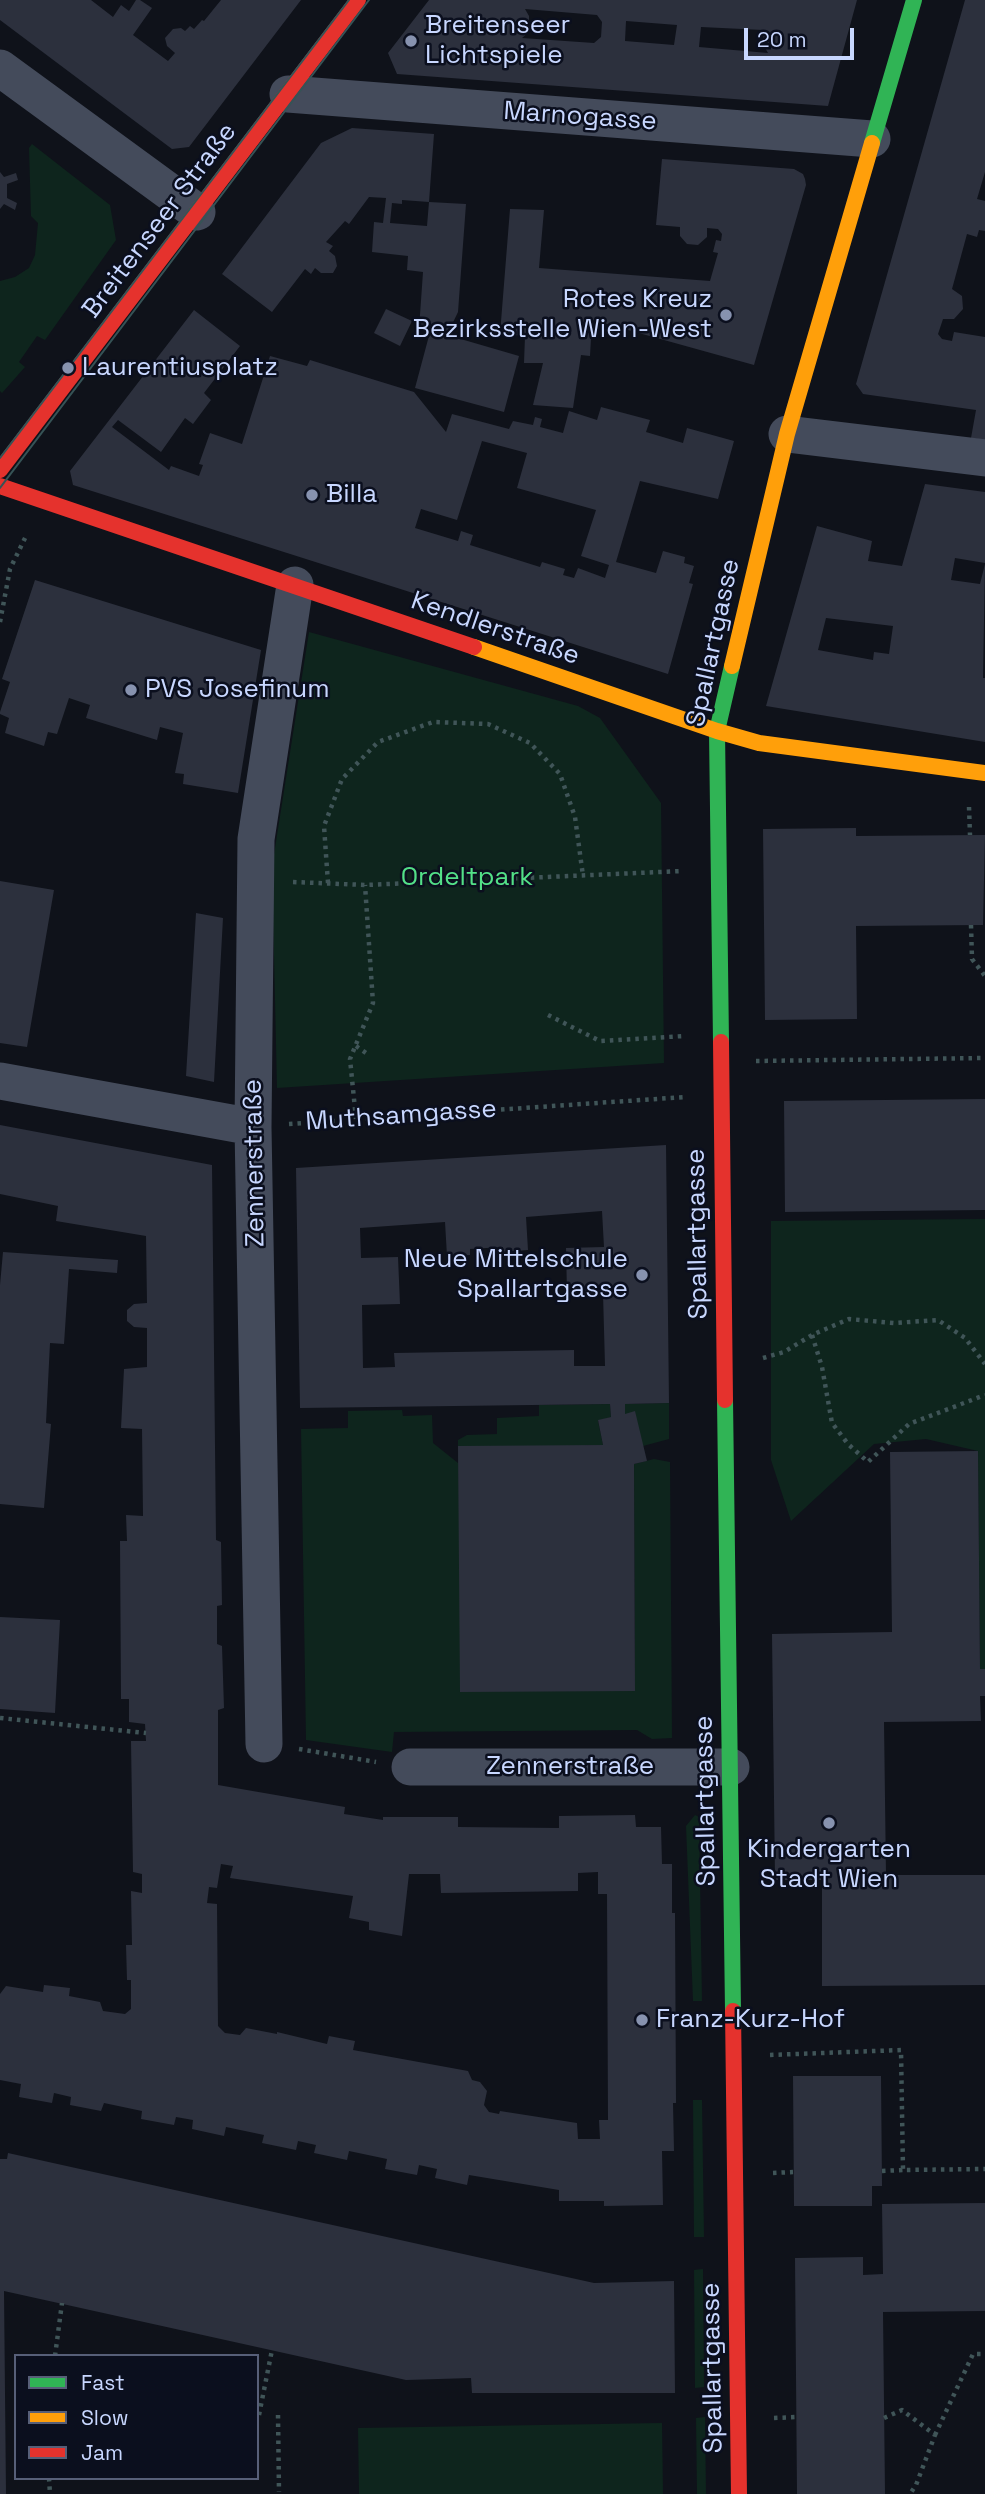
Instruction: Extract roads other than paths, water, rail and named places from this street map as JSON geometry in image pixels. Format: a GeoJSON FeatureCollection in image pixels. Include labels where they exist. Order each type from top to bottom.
{"type":"FeatureCollection","features":[{"type":"Feature","properties":{"kind":"street","name":"Breitenseer Straße"},"geometry":{"type":"LineString","coordinates":[[0,470],[358,0]]}},
{"type":"Feature","properties":{"kind":"street","name":"Spallartgasse"},"geometry":{"type":"LineString","coordinates":[[739,2494],[717,732],[787,434],[914,0]]}},
{"type":"Feature","properties":{"kind":"street"},"geometry":{"type":"LineString","coordinates":[[0,68],[197,212]]}},
{"type":"Feature","properties":{"kind":"street","name":"Marnogasse"},"geometry":{"type":"LineString","coordinates":[[288,94],[872,139]]}},
{"type":"Feature","properties":{"kind":"street"},"geometry":{"type":"LineString","coordinates":[[787,434],[985,458]]}},
{"type":"Feature","properties":{"kind":"street","name":"Kendlerstraße"},"geometry":{"type":"LineString","coordinates":[[0,486],[717,732],[759,743],[985,773]]}},
{"type":"Feature","properties":{"kind":"street","name":"Zennerstraße"},"geometry":{"type":"LineString","coordinates":[[264,1744],[253,1127],[256,839],[295,585]]}},
{"type":"Feature","properties":{"kind":"street"},"geometry":{"type":"LineString","coordinates":[[0,1081],[253,1127]]}},
{"type":"Feature","properties":{"kind":"street","name":"Zennerstraße"},"geometry":{"type":"LineString","coordinates":[[410,1767],[731,1768]]}},
{"type":"Feature","properties":{"kind":"tram line"},"geometry":{"type":"LineString","coordinates":[[0,458],[349,0]]}},
{"type":"Feature","properties":{"kind":"tram line"},"geometry":{"type":"LineString","coordinates":[[0,488],[369,0]]}},
{"type":"Feature","properties":{"kind":"place","name":"Breitenseer Lichtspiele"},"geometry":{"type":"Point","coordinates":[411,41]}},
{"type":"Feature","properties":{"kind":"place","name":"Rotes Kreuz Bezirksstelle Wien-West"},"geometry":{"type":"Point","coordinates":[726,315]}},
{"type":"Feature","properties":{"kind":"place","name":"Laurentiusplatz"},"geometry":{"type":"Point","coordinates":[68,368]}},
{"type":"Feature","properties":{"kind":"place","name":"Billa"},"geometry":{"type":"Point","coordinates":[312,495]}},
{"type":"Feature","properties":{"kind":"place","name":"PVS Josefinum"},"geometry":{"type":"Point","coordinates":[131,690]}},
{"type":"Feature","properties":{"kind":"place","name":"Neue Mittelschule Spallartgasse"},"geometry":{"type":"Point","coordinates":[642,1275]}},
{"type":"Feature","properties":{"kind":"place","name":"Kindergarten Stadt Wien"},"geometry":{"type":"Point","coordinates":[829,1823]}},
{"type":"Feature","properties":{"kind":"place","name":"Franz-Kurz-Hof"},"geometry":{"type":"Point","coordinates":[642,2020]}},
{"type":"Feature","properties":{"kind":"park label","name":"Ordeltpark"},"geometry":{"type":"Point","coordinates":[467,878]}}]}
